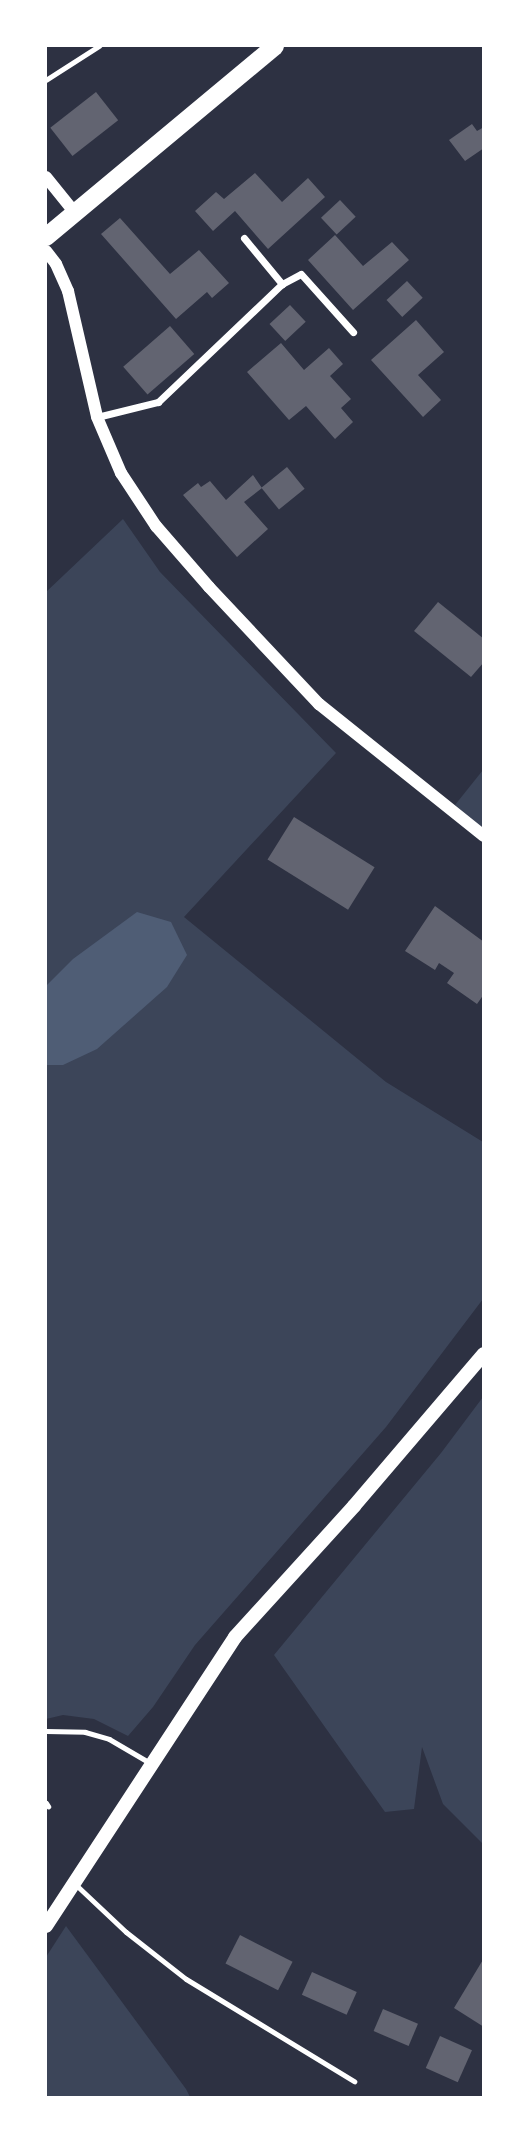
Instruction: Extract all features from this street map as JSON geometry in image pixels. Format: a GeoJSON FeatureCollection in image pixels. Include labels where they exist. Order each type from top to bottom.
{"type":"FeatureCollection","features":[{"type":"Feature","properties":{"kind":"main road"},"geometry":{"type":"LineString","coordinates":[[46,237],[275,46]]}},
{"type":"Feature","properties":{"kind":"main road"},"geometry":{"type":"LineString","coordinates":[[46,1926],[235,1637],[354,1506],[484,1354]]}},
{"type":"Feature","properties":{"kind":"street"},"geometry":{"type":"LineString","coordinates":[[46,177],[75,213]]}},
{"type":"Feature","properties":{"kind":"street"},"geometry":{"type":"LineString","coordinates":[[244,237],[282,285]]}},
{"type":"Feature","properties":{"kind":"street"},"geometry":{"type":"LineString","coordinates":[[46,251],[56,264],[68,291],[97,417],[121,473],[156,526],[209,587],[319,704],[484,836]]}},
{"type":"Feature","properties":{"kind":"street"},"geometry":{"type":"LineString","coordinates":[[97,417],[158,402],[282,285],[301,274],[353,332]]}},
{"type":"Feature","properties":{"kind":"lane"},"geometry":{"type":"LineString","coordinates":[[46,1731],[85,1732],[109,1739],[153,1765]]}},
{"type":"Feature","properties":{"kind":"lane"},"geometry":{"type":"LineString","coordinates":[[75,1884],[125,1932],[186,1979],[354,2081]]}},
{"type":"Feature","properties":{"kind":"path"},"geometry":{"type":"LineString","coordinates":[[46,80],[99,46]]}},
{"type":"Feature","properties":{"kind":"shaded area"},"geometry":{"type":"Polygon","coordinates":[[[123,519],[160,572],[336,753],[184,917],[386,1082],[483,1142],[483,1299],[386,1427],[195,1645],[153,1707],[128,1736],[94,1719],[63,1715],[46,1719],[46,592],[123,519]]]}},
{"type":"Feature","properties":{"kind":"shaded area"},"geometry":{"type":"Polygon","coordinates":[[[483,770],[483,829],[455,805],[483,770]]]}},
{"type":"Feature","properties":{"kind":"shaded area"},"geometry":{"type":"Polygon","coordinates":[[[137,912],[171,922],[187,955],[167,987],[97,1049],[63,1065],[46,1065],[46,986],[73,959],[137,912]]]}},
{"type":"Feature","properties":{"kind":"shaded area"},"geometry":{"type":"Polygon","coordinates":[[[483,1397],[483,1844],[443,1804],[422,1747],[414,1809],[385,1812],[274,1655],[441,1453],[483,1397]]]}},
{"type":"Feature","properties":{"kind":"shaded area"},"geometry":{"type":"Polygon","coordinates":[[[66,1926],[190,2097],[46,2097],[46,1957],[66,1926]]]}},
{"type":"Feature","properties":{"kind":"building"},"geometry":{"type":"Polygon","coordinates":[[[96,92],[118,120],[72,156],[50,128],[96,92]]]}},
{"type":"Feature","properties":{"kind":"building"},"geometry":{"type":"Polygon","coordinates":[[[472,124],[477,131],[484,127],[484,148],[465,161],[449,140],[472,124]]]}},
{"type":"Feature","properties":{"kind":"building"},"geometry":{"type":"Polygon","coordinates":[[[255,173],[282,202],[308,178],[325,197],[268,249],[235,211],[213,231],[195,211],[216,192],[224,199],[255,173]]]}},
{"type":"Feature","properties":{"kind":"building"},"geometry":{"type":"Polygon","coordinates":[[[340,200],[356,217],[337,235],[321,218],[340,200]]]}},
{"type":"Feature","properties":{"kind":"building"},"geometry":{"type":"Polygon","coordinates":[[[120,218],[170,274],[199,250],[229,283],[212,298],[207,292],[176,319],[101,234],[120,218]]]}},
{"type":"Feature","properties":{"kind":"building"},"geometry":{"type":"Polygon","coordinates":[[[335,235],[363,266],[392,242],[409,260],[353,310],[308,260],[335,235]]]}},
{"type":"Feature","properties":{"kind":"building"},"geometry":{"type":"Polygon","coordinates":[[[407,281],[423,298],[402,317],[387,300],[407,281]]]}},
{"type":"Feature","properties":{"kind":"building"},"geometry":{"type":"Polygon","coordinates":[[[290,305],[306,322],[285,341],[270,324],[290,305]]]}},
{"type":"Feature","properties":{"kind":"building"},"geometry":{"type":"Polygon","coordinates":[[[416,320],[444,352],[418,375],[441,400],[423,417],[371,360],[416,320]]]}},
{"type":"Feature","properties":{"kind":"building"},"geometry":{"type":"Polygon","coordinates":[[[170,326],[194,354],[147,395],[123,367],[170,326]]]}},
{"type":"Feature","properties":{"kind":"building"},"geometry":{"type":"Polygon","coordinates":[[[281,343],[304,370],[329,348],[343,364],[330,376],[351,399],[341,408],[353,422],[335,439],[306,406],[289,420],[247,372],[281,343]]]}},
{"type":"Feature","properties":{"kind":"building"},"geometry":{"type":"Polygon","coordinates":[[[287,467],[305,489],[279,510],[261,488],[287,467]]]}},
{"type":"Feature","properties":{"kind":"building"},"geometry":{"type":"Polygon","coordinates":[[[253,475],[262,488],[244,502],[268,529],[237,557],[183,495],[198,483],[201,487],[210,481],[226,500],[253,475]]]}},
{"type":"Feature","properties":{"kind":"building"},"geometry":{"type":"Polygon","coordinates":[[[438,602],[484,639],[484,662],[471,677],[414,631],[438,602]]]}},
{"type":"Feature","properties":{"kind":"building"},"geometry":{"type":"Polygon","coordinates":[[[294,817],[375,867],[348,910],[268,859],[294,817]]]}},
{"type":"Feature","properties":{"kind":"building"},"geometry":{"type":"Polygon","coordinates":[[[435,906],[484,942],[484,994],[477,1004],[447,983],[454,973],[439,963],[435,970],[405,951],[435,906]]]}},
{"type":"Feature","properties":{"kind":"building"},"geometry":{"type":"Polygon","coordinates":[[[240,1935],[293,1962],[278,1990],[225,1964],[240,1935]]]}},
{"type":"Feature","properties":{"kind":"building"},"geometry":{"type":"Polygon","coordinates":[[[484,1958],[484,2027],[454,2008],[484,1958]]]}},
{"type":"Feature","properties":{"kind":"building"},"geometry":{"type":"Polygon","coordinates":[[[312,1972],[357,1992],[347,2015],[302,1995],[312,1972]]]}},
{"type":"Feature","properties":{"kind":"building"},"geometry":{"type":"Polygon","coordinates":[[[383,2009],[418,2024],[409,2046],[374,2031],[383,2009]]]}},
{"type":"Feature","properties":{"kind":"building"},"geometry":{"type":"Polygon","coordinates":[[[440,2036],[472,2050],[458,2082],[426,2068],[440,2036]]]}}]}
